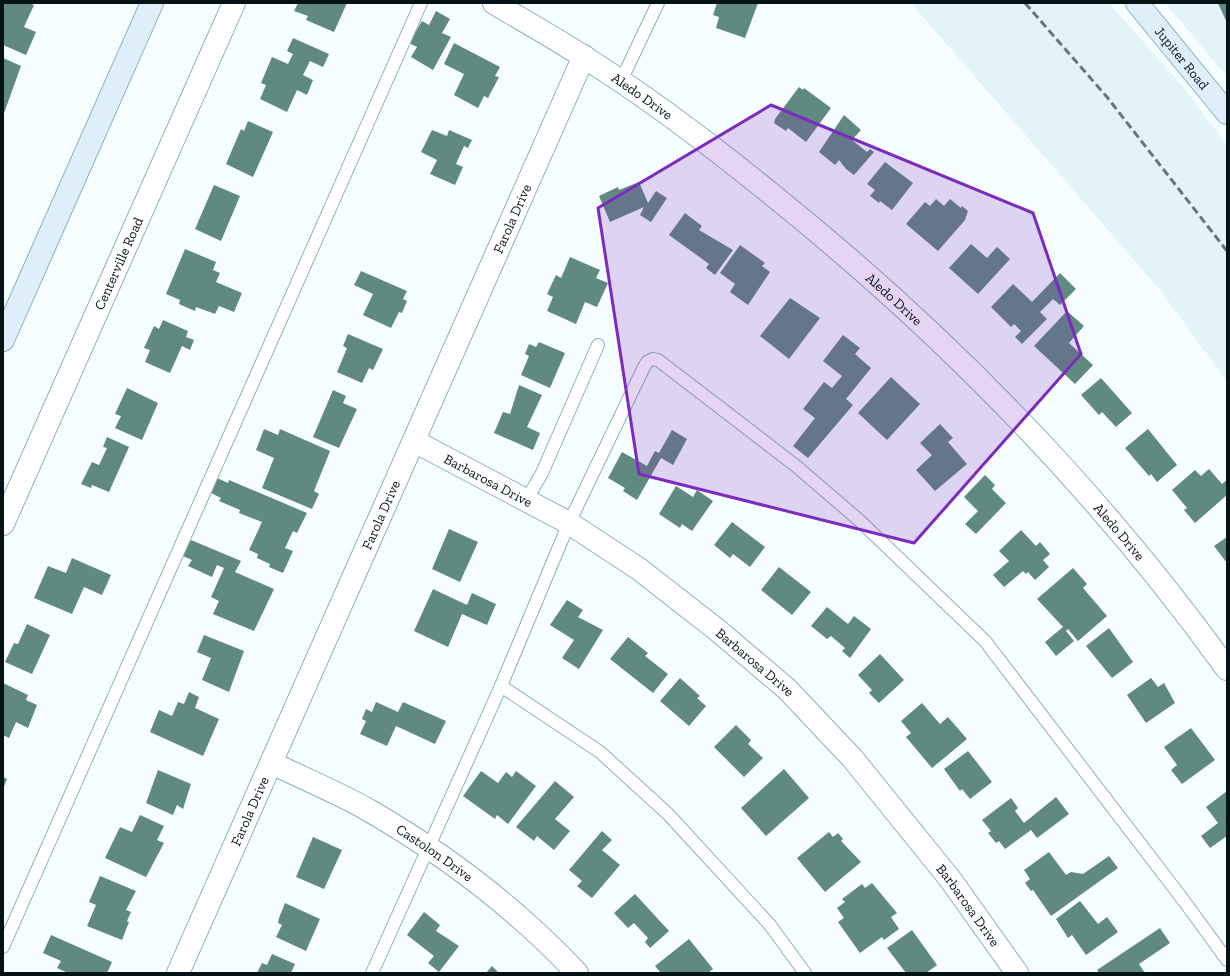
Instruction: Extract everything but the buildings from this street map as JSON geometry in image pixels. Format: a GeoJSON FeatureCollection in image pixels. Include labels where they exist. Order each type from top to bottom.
{"type":"FeatureCollection","features":[{"type":"Feature","properties":{"kind":"street"},"geometry":{"type":"LineString","coordinates":[[3,340],[152,3]]}},
{"type":"Feature","properties":{"kind":"street","name":"Centerville Road"},"geometry":{"type":"LineString","coordinates":[[3,524],[234,3]]}},
{"type":"Feature","properties":{"kind":"street","name":"Aledo Drive"},"geometry":{"type":"LineString","coordinates":[[494,3],[584,56],[710,144],[799,216],[884,288],[966,365],[1083,489],[1149,567],[1227,669]]}},
{"type":"Feature","properties":{"kind":"street","name":"Jupiter Road"},"geometry":{"type":"LineString","coordinates":[[1137,3],[1227,113]]}},
{"type":"Feature","properties":{"kind":"street","name":"Farola Drive"},"geometry":{"type":"LineString","coordinates":[[178,973],[584,56]]}},
{"type":"Feature","properties":{"kind":"street","name":"Barbarosa Drive"},"geometry":{"type":"LineString","coordinates":[[414,441],[527,499],[570,523],[639,569],[716,629],[786,689],[858,765],[950,879],[1017,973]]}},
{"type":"Feature","properties":{"kind":"street","name":"Castolon Drive"},"geometry":{"type":"LineString","coordinates":[[272,763],[369,810],[427,847],[476,882],[543,937],[577,973]]}},
{"type":"Feature","properties":{"kind":"lane"},"geometry":{"type":"LineString","coordinates":[[3,947],[421,3]]}},
{"type":"Feature","properties":{"kind":"lane"},"geometry":{"type":"LineString","coordinates":[[621,81],[658,3]]}},
{"type":"Feature","properties":{"kind":"lane"},"geometry":{"type":"LineString","coordinates":[[527,499],[542,473],[598,345]]}},
{"type":"Feature","properties":{"kind":"lane"},"geometry":{"type":"LineString","coordinates":[[372,973],[427,847],[501,686],[570,523],[644,367],[647,362],[654,359],[658,360],[796,466],[860,521],[985,641],[1184,901],[1227,960]]}},
{"type":"Feature","properties":{"kind":"lane"},"geometry":{"type":"LineString","coordinates":[[501,686],[600,752],[668,814],[770,925],[805,973]]}},
{"type":"Feature","properties":{"kind":"highlighted area"},"geometry":{"type":"Polygon","coordinates":[[[771,105],[1033,213],[1081,354],[914,543],[639,474],[598,208],[771,105]]]}},
{"type":"Feature","properties":{"kind":"shaded area"},"geometry":{"type":"Polygon","coordinates":[[[911,3],[1109,3],[1184,88],[1227,145],[1227,381],[1159,289],[911,3]]]}},
{"type":"Feature","properties":{"kind":"shaded area"},"geometry":{"type":"Polygon","coordinates":[[[1165,3],[1227,3],[1227,77],[1226,75],[1165,3]]]}},
{"type":"Feature","properties":{"kind":"railway"},"geometry":{"type":"LineString","coordinates":[[1025,3],[1107,97],[1227,251]]}}]}
